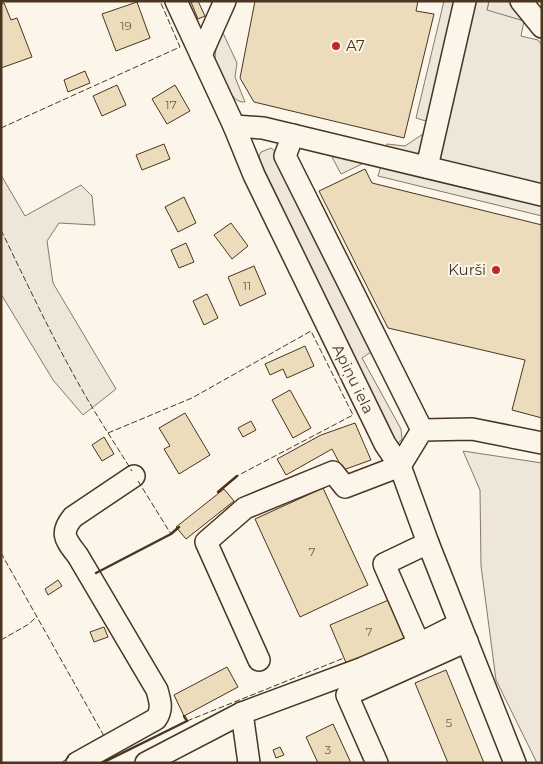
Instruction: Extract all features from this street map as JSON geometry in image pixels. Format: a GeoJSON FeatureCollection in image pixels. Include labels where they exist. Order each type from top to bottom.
{"type":"FeatureCollection","features":[{"type":"Feature","properties":{"kind":"street","name":"Apiņu iela"},"geometry":{"type":"LineString","coordinates":[[176,1],[234,126],[258,184],[385,444],[400,466],[514,763]]}},
{"type":"Feature","properties":{"kind":"street"},"geometry":{"type":"LineString","coordinates":[[201,55],[225,1]]}},
{"type":"Feature","properties":{"kind":"street"},"geometry":{"type":"LineString","coordinates":[[427,167],[465,1]]}},
{"type":"Feature","properties":{"kind":"street"},"geometry":{"type":"LineString","coordinates":[[521,1],[542,27]]}},
{"type":"Feature","properties":{"kind":"street"},"geometry":{"type":"LineString","coordinates":[[234,126],[263,128],[542,195]]}},
{"type":"Feature","properties":{"kind":"street"},"geometry":{"type":"LineString","coordinates":[[293,135],[285,156],[422,430]]}},
{"type":"Feature","properties":{"kind":"street"},"geometry":{"type":"LineString","coordinates":[[422,430],[472,429],[542,443]]}},
{"type":"Feature","properties":{"kind":"street"},"geometry":{"type":"LineString","coordinates":[[259,660],[206,542],[245,508],[333,472],[345,487],[400,466],[422,430]]}},
{"type":"Feature","properties":{"kind":"street"},"geometry":{"type":"LineString","coordinates":[[77,763],[156,719],[160,712],[158,690],[78,556],[66,540],[65,533],[67,524],[73,517],[134,476]]}},
{"type":"Feature","properties":{"kind":"street"},"geometry":{"type":"LineString","coordinates":[[419,644],[384,564],[428,543]]}},
{"type":"Feature","properties":{"kind":"street"},"geometry":{"type":"LineString","coordinates":[[146,763],[242,713],[314,687],[419,644],[463,633]]}},
{"type":"Feature","properties":{"kind":"street"},"geometry":{"type":"LineString","coordinates":[[377,763],[347,695],[463,633]]}},
{"type":"Feature","properties":{"kind":"street"},"geometry":{"type":"LineString","coordinates":[[242,713],[249,763]]}},
{"type":"Feature","properties":{"kind":"shaded area"},"geometry":{"type":"Polygon","coordinates":[[[444,1],[489,1],[487,10],[524,21],[521,36],[538,40],[542,45],[542,216],[378,176],[387,144],[405,146],[426,132],[429,122],[416,118],[444,1]]]}},
{"type":"Feature","properties":{"kind":"shaded area"},"geometry":{"type":"Polygon","coordinates":[[[489,1],[509,1],[524,21],[487,10],[489,1]]]}},
{"type":"Feature","properties":{"kind":"shaded area"},"geometry":{"type":"Polygon","coordinates":[[[223,33],[237,63],[235,77],[245,102],[237,100],[231,93],[220,74],[216,62],[217,46],[220,34],[223,33]]]}},
{"type":"Feature","properties":{"kind":"shaded area"},"geometry":{"type":"Polygon","coordinates":[[[271,148],[276,152],[371,352],[362,358],[401,429],[402,439],[397,444],[335,321],[262,165],[259,156],[261,152],[271,148]]]}},
{"type":"Feature","properties":{"kind":"shaded area"},"geometry":{"type":"Polygon","coordinates":[[[338,154],[364,163],[341,174],[332,157],[338,154]]]}},
{"type":"Feature","properties":{"kind":"shaded area"},"geometry":{"type":"Polygon","coordinates":[[[1,175],[25,216],[81,185],[92,196],[95,225],[59,223],[47,241],[53,283],[116,389],[83,415],[53,380],[1,294],[1,175]]]}},
{"type":"Feature","properties":{"kind":"shaded area"},"geometry":{"type":"Polygon","coordinates":[[[463,451],[542,463],[542,763],[537,763],[496,680],[481,566],[480,490],[463,451]]]}},
{"type":"Feature","properties":{"kind":"building"},"geometry":{"type":"Polygon","coordinates":[[[198,1],[205,16],[198,19],[191,2],[198,1]]]}},
{"type":"Feature","properties":{"kind":"building","name":"A7"},"geometry":{"type":"Polygon","coordinates":[[[255,1],[418,1],[416,11],[434,14],[404,138],[254,102],[240,78],[255,1]]]}},
{"type":"Feature","properties":{"kind":"building"},"geometry":{"type":"Polygon","coordinates":[[[137,2],[150,38],[116,51],[102,14],[137,2]]]}},
{"type":"Feature","properties":{"kind":"building"},"geometry":{"type":"Polygon","coordinates":[[[4,3],[11,20],[17,18],[32,57],[1,68],[1,4],[4,3]]]}},
{"type":"Feature","properties":{"kind":"building"},"geometry":{"type":"Polygon","coordinates":[[[85,71],[90,83],[68,92],[64,80],[85,71]]]}},
{"type":"Feature","properties":{"kind":"building"},"geometry":{"type":"Polygon","coordinates":[[[117,85],[126,105],[102,116],[93,96],[117,85]]]}},
{"type":"Feature","properties":{"kind":"building"},"geometry":{"type":"Polygon","coordinates":[[[175,85],[190,111],[167,124],[152,99],[175,85]]]}},
{"type":"Feature","properties":{"kind":"building"},"geometry":{"type":"Polygon","coordinates":[[[164,144],[170,159],[142,170],[136,155],[164,144]]]}},
{"type":"Feature","properties":{"kind":"building"},"geometry":{"type":"Polygon","coordinates":[[[365,169],[372,183],[542,225],[542,418],[512,410],[525,360],[388,328],[319,191],[365,169]]]}},
{"type":"Feature","properties":{"kind":"building"},"geometry":{"type":"Polygon","coordinates":[[[184,197],[196,223],[178,232],[165,207],[184,197]]]}},
{"type":"Feature","properties":{"kind":"building"},"geometry":{"type":"Polygon","coordinates":[[[231,223],[248,246],[232,259],[214,235],[231,223]]]}},
{"type":"Feature","properties":{"kind":"building"},"geometry":{"type":"Polygon","coordinates":[[[186,243],[194,262],[179,268],[171,250],[186,243]]]}},
{"type":"Feature","properties":{"kind":"building"},"geometry":{"type":"Polygon","coordinates":[[[254,266],[266,294],[240,306],[228,277],[254,266]]]}},
{"type":"Feature","properties":{"kind":"building"},"geometry":{"type":"Polygon","coordinates":[[[207,294],[218,318],[204,325],[193,301],[207,294]]]}},
{"type":"Feature","properties":{"kind":"building"},"geometry":{"type":"Polygon","coordinates":[[[305,346],[314,366],[287,378],[283,369],[270,375],[265,364],[305,346]]]}},
{"type":"Feature","properties":{"kind":"building"},"geometry":{"type":"Polygon","coordinates":[[[290,390],[311,428],[293,438],[272,400],[290,390]]]}},
{"type":"Feature","properties":{"kind":"building"},"geometry":{"type":"Polygon","coordinates":[[[185,413],[210,455],[179,474],[164,449],[170,446],[159,428],[185,413]]]}},
{"type":"Feature","properties":{"kind":"building"},"geometry":{"type":"Polygon","coordinates":[[[251,421],[256,430],[243,437],[238,428],[251,421]]]}},
{"type":"Feature","properties":{"kind":"building"},"geometry":{"type":"Polygon","coordinates":[[[355,423],[371,460],[343,470],[332,449],[286,475],[277,459],[321,435],[355,423]]]}},
{"type":"Feature","properties":{"kind":"building"},"geometry":{"type":"Polygon","coordinates":[[[104,437],[114,454],[102,461],[92,445],[104,437]]]}},
{"type":"Feature","properties":{"kind":"building"},"geometry":{"type":"Polygon","coordinates":[[[323,488],[368,585],[300,617],[255,519],[323,488]]]}},
{"type":"Feature","properties":{"kind":"building"},"geometry":{"type":"Polygon","coordinates":[[[224,489],[234,501],[186,539],[176,527],[224,489]]]}},
{"type":"Feature","properties":{"kind":"building"},"geometry":{"type":"Polygon","coordinates":[[[58,580],[62,586],[48,595],[45,589],[58,580]]]}},
{"type":"Feature","properties":{"kind":"building"},"geometry":{"type":"Polygon","coordinates":[[[391,599],[409,638],[347,665],[330,625],[391,599]]]}},
{"type":"Feature","properties":{"kind":"building"},"geometry":{"type":"Polygon","coordinates":[[[104,627],[108,637],[94,642],[90,632],[104,627]]]}},
{"type":"Feature","properties":{"kind":"building"},"geometry":{"type":"Polygon","coordinates":[[[227,667],[238,687],[184,716],[174,695],[227,667]]]}},
{"type":"Feature","properties":{"kind":"building"},"geometry":{"type":"Polygon","coordinates":[[[446,670],[484,763],[448,763],[415,683],[446,670]]]}},
{"type":"Feature","properties":{"kind":"building"},"geometry":{"type":"Polygon","coordinates":[[[333,724],[351,763],[318,763],[306,737],[333,724]]]}},
{"type":"Feature","properties":{"kind":"building"},"geometry":{"type":"Polygon","coordinates":[[[280,747],[284,755],[276,758],[273,750],[280,747]]]}},
{"type":"Feature","properties":{"kind":"fence"},"geometry":{"type":"LineString","coordinates":[[1,128],[180,47],[160,1]]}},
{"type":"Feature","properties":{"kind":"fence"},"geometry":{"type":"LineString","coordinates":[[1,230],[65,358],[108,433],[192,398],[311,331],[353,415],[237,476],[218,492]]}},
{"type":"Feature","properties":{"kind":"fence"},"geometry":{"type":"LineString","coordinates":[[108,433],[132,471]]}},
{"type":"Feature","properties":{"kind":"fence"},"geometry":{"type":"LineString","coordinates":[[138,481],[171,534],[179,527]]}},
{"type":"Feature","properties":{"kind":"fence"},"geometry":{"type":"LineString","coordinates":[[1,553],[104,736],[101,737]]}},
{"type":"Feature","properties":{"kind":"fence"},"geometry":{"type":"LineString","coordinates":[[1,640],[29,624],[37,616]]}},
{"type":"Feature","properties":{"kind":"fence"},"geometry":{"type":"LineString","coordinates":[[187,721],[344,658]]}},
{"type":"Feature","properties":{"kind":"fence"},"geometry":{"type":"LineString","coordinates":[[61,763],[69,757]]}},
{"type":"Feature","properties":{"kind":"wall"},"geometry":{"type":"LineString","coordinates":[[218,492],[237,476]]}},
{"type":"Feature","properties":{"kind":"wall"},"geometry":{"type":"LineString","coordinates":[[96,573],[171,534],[179,527]]}},
{"type":"Feature","properties":{"kind":"wall"},"geometry":{"type":"LineString","coordinates":[[102,763],[187,721],[184,716]]}},
{"type":"Feature","properties":{"kind":"place","name":"A7"},"geometry":{"type":"Point","coordinates":[336,46]}},
{"type":"Feature","properties":{"kind":"place","name":"Kurši"},"geometry":{"type":"Point","coordinates":[496,270]}}]}
